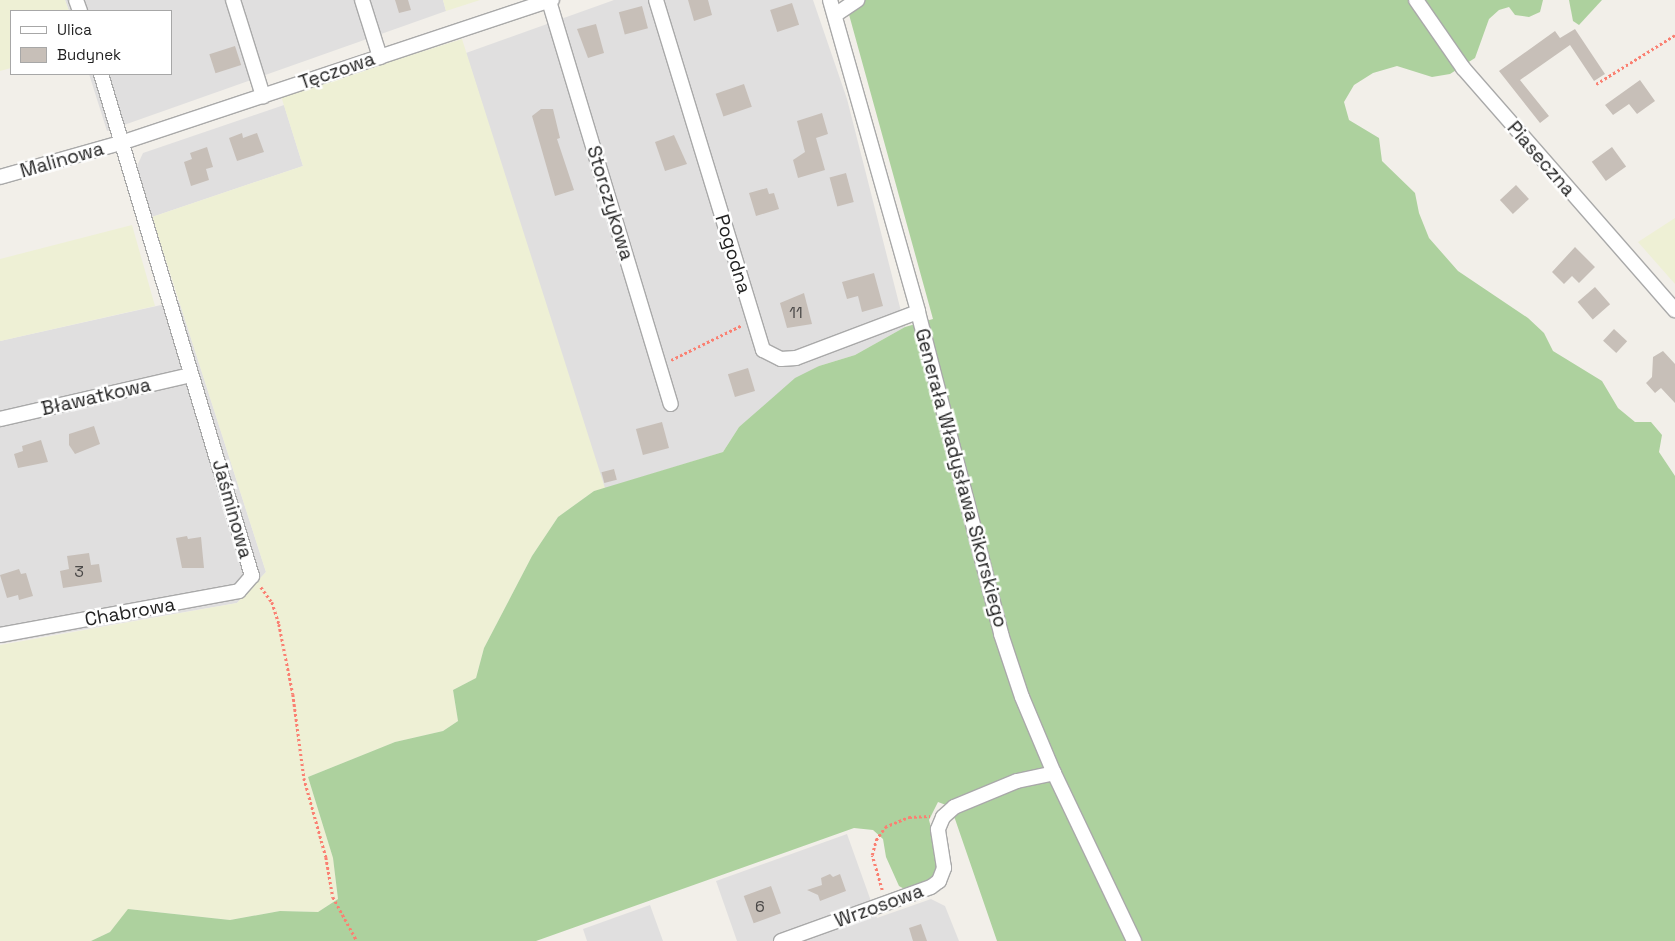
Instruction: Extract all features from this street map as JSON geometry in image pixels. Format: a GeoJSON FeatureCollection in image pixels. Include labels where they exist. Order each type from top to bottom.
{"type":"FeatureCollection","features":[{"type":"Feature","properties":{"kind":"street"},"geometry":{"type":"LineString","coordinates":[[233,0],[263,96]]}},
{"type":"Feature","properties":{"kind":"street"},"geometry":{"type":"LineString","coordinates":[[362,0],[380,56]]}},
{"type":"Feature","properties":{"kind":"street","name":"Tęczowa"},"geometry":{"type":"LineString","coordinates":[[124,142],[550,0]]}},
{"type":"Feature","properties":{"kind":"street","name":"Storczykowa"},"geometry":{"type":"LineString","coordinates":[[550,0],[671,404]]}},
{"type":"Feature","properties":{"kind":"street","name":"Pogodna"},"geometry":{"type":"LineString","coordinates":[[656,0],[763,350],[770,356],[796,358],[918,312]]}},
{"type":"Feature","properties":{"kind":"street","name":"Generała Władysława Sikorskiego"},"geometry":{"type":"LineString","coordinates":[[830,0],[918,312],[1001,634],[1022,697],[1054,773],[1134,941]]}},
{"type":"Feature","properties":{"kind":"street"},"geometry":{"type":"LineString","coordinates":[[835,15],[857,0]]}},
{"type":"Feature","properties":{"kind":"street","name":"Piaseczna"},"geometry":{"type":"LineString","coordinates":[[1416,0],[1463,68],[1675,310]]}},
{"type":"Feature","properties":{"kind":"street","name":"Jaśminowa"},"geometry":{"type":"LineString","coordinates":[[101,75],[124,142],[191,375],[252,576]]}},
{"type":"Feature","properties":{"kind":"street","name":"Malinowa"},"geometry":{"type":"LineString","coordinates":[[0,177],[124,142]]}},
{"type":"Feature","properties":{"kind":"street","name":"Bławatkowa"},"geometry":{"type":"LineString","coordinates":[[0,419],[191,375]]}},
{"type":"Feature","properties":{"kind":"street","name":"Chabrowa"},"geometry":{"type":"LineString","coordinates":[[0,635],[239,591],[252,576]]}},
{"type":"Feature","properties":{"kind":"street"},"geometry":{"type":"LineString","coordinates":[[943,817],[954,807],[1017,781],[1043,773],[1054,773]]}},
{"type":"Feature","properties":{"kind":"street","name":"Wrzosowa"},"geometry":{"type":"LineString","coordinates":[[781,941],[931,887],[939,881],[944,868],[938,829],[943,817]]}},
{"type":"Feature","properties":{"kind":"path"},"geometry":{"type":"LineString","coordinates":[[1596,84],[1675,35]]}},
{"type":"Feature","properties":{"kind":"path"},"geometry":{"type":"LineString","coordinates":[[661,372],[674,358],[697,349],[734,328],[754,323]]}},
{"type":"Feature","properties":{"kind":"path","name":"Jaśminowa"},"geometry":{"type":"LineString","coordinates":[[252,576],[272,602],[279,624],[293,694],[304,778],[326,857],[333,897],[357,941]]}},
{"type":"Feature","properties":{"kind":"path"},"geometry":{"type":"LineString","coordinates":[[887,903],[872,855],[876,840],[885,827],[909,817],[943,817]]}},
{"type":"Feature","properties":{"kind":"shaded area"},"geometry":{"type":"Polygon","coordinates":[[[65,0],[443,0],[446,11],[107,131],[89,75],[172,75],[172,10],[69,10],[65,0]]]}},
{"type":"Feature","properties":{"kind":"shaded area"},"geometry":{"type":"Polygon","coordinates":[[[614,0],[813,0],[847,99],[905,327],[855,355],[819,366],[739,427],[723,452],[603,489],[466,53],[614,0]]]}},
{"type":"Feature","properties":{"kind":"shaded area"},"geometry":{"type":"Polygon","coordinates":[[[284,105],[303,166],[152,217],[137,166],[143,153],[284,105]]]}},
{"type":"Feature","properties":{"kind":"shaded area"},"geometry":{"type":"Polygon","coordinates":[[[179,301],[266,572],[237,603],[0,644],[0,341],[179,301]]]}},
{"type":"Feature","properties":{"kind":"shaded area"},"geometry":{"type":"Polygon","coordinates":[[[847,834],[877,918],[931,899],[945,906],[959,941],[737,941],[716,881],[847,834]]]}},
{"type":"Feature","properties":{"kind":"shaded area"},"geometry":{"type":"Polygon","coordinates":[[[650,905],[663,941],[587,941],[583,929],[650,905]]]}},
{"type":"Feature","properties":{"kind":"green space"},"geometry":{"type":"Polygon","coordinates":[[[0,0],[65,0],[69,10],[10,10],[10,68],[0,71],[0,0]]]}},
{"type":"Feature","properties":{"kind":"green space"},"geometry":{"type":"Polygon","coordinates":[[[443,0],[480,0],[446,11],[443,0]]]}},
{"type":"Feature","properties":{"kind":"green space"},"geometry":{"type":"Polygon","coordinates":[[[845,0],[1543,0],[1540,12],[1529,17],[1515,15],[1509,7],[1499,10],[1489,19],[1475,58],[1450,74],[1432,77],[1397,66],[1373,73],[1354,85],[1344,102],[1349,120],[1379,138],[1382,161],[1415,193],[1419,213],[1429,238],[1458,271],[1528,318],[1544,333],[1553,351],[1602,381],[1618,408],[1635,422],[1651,422],[1662,435],[1659,452],[1675,476],[1675,941],[997,941],[955,819],[946,805],[938,802],[929,820],[941,866],[934,878],[908,891],[899,886],[886,857],[883,839],[873,830],[854,828],[536,941],[91,941],[110,932],[128,909],[230,920],[280,911],[318,912],[338,899],[333,858],[308,777],[395,742],[443,731],[458,721],[453,690],[476,678],[484,648],[532,556],[558,517],[594,491],[723,452],[739,427],[795,378],[819,366],[855,355],[905,327],[933,319],[845,0]]]}},
{"type":"Feature","properties":{"kind":"green space"},"geometry":{"type":"Polygon","coordinates":[[[1569,0],[1602,0],[1579,25],[1573,21],[1569,0]]]}},
{"type":"Feature","properties":{"kind":"green space"},"geometry":{"type":"Polygon","coordinates":[[[462,39],[605,488],[594,491],[558,517],[532,556],[484,648],[476,678],[453,690],[458,721],[443,731],[395,742],[308,777],[333,858],[338,899],[318,912],[280,911],[230,920],[129,909],[110,932],[91,941],[0,941],[0,645],[237,603],[266,572],[152,217],[303,166],[281,96],[462,39]]]}},
{"type":"Feature","properties":{"kind":"green space"},"geometry":{"type":"Polygon","coordinates":[[[1675,218],[1675,284],[1638,242],[1675,218]]]}},
{"type":"Feature","properties":{"kind":"green space"},"geometry":{"type":"Polygon","coordinates":[[[132,225],[155,306],[0,341],[0,259],[132,225]]]}},
{"type":"Feature","properties":{"kind":"building"},"geometry":{"type":"Polygon","coordinates":[[[395,0],[408,0],[411,10],[399,13],[395,0]]]}},
{"type":"Feature","properties":{"kind":"building"},"geometry":{"type":"Polygon","coordinates":[[[688,0],[708,0],[712,15],[694,21],[688,0]]]}},
{"type":"Feature","properties":{"kind":"building"},"geometry":{"type":"Polygon","coordinates":[[[792,3],[799,25],[777,32],[770,10],[792,3]]]}},
{"type":"Feature","properties":{"kind":"building"},"geometry":{"type":"Polygon","coordinates":[[[642,6],[648,28],[625,34],[619,12],[642,6]]]}},
{"type":"Feature","properties":{"kind":"building"},"geometry":{"type":"Polygon","coordinates":[[[596,24],[604,53],[588,58],[577,29],[596,24]]]}},
{"type":"Feature","properties":{"kind":"building"},"geometry":{"type":"Polygon","coordinates":[[[1575,29],[1605,74],[1594,81],[1570,45],[1520,80],[1549,116],[1540,123],[1499,71],[1555,31],[1560,38],[1575,29]]]}},
{"type":"Feature","properties":{"kind":"building"},"geometry":{"type":"Polygon","coordinates":[[[235,46],[241,65],[216,73],[209,54],[235,46]]]}},
{"type":"Feature","properties":{"kind":"building"},"geometry":{"type":"Polygon","coordinates":[[[1640,80],[1655,101],[1637,114],[1629,104],[1613,115],[1605,105],[1640,80]]]}},
{"type":"Feature","properties":{"kind":"building"},"geometry":{"type":"Polygon","coordinates":[[[744,84],[752,107],[723,116],[716,94],[744,84]]]}},
{"type":"Feature","properties":{"kind":"building"},"geometry":{"type":"Polygon","coordinates":[[[541,109],[553,109],[560,138],[557,139],[574,190],[555,196],[532,116],[541,109]]]}},
{"type":"Feature","properties":{"kind":"building"},"geometry":{"type":"Polygon","coordinates":[[[822,113],[828,134],[816,138],[825,170],[798,178],[793,160],[805,152],[797,121],[822,113]]]}},
{"type":"Feature","properties":{"kind":"building"},"geometry":{"type":"Polygon","coordinates":[[[242,133],[243,138],[257,133],[264,152],[237,161],[229,138],[242,133]]]}},
{"type":"Feature","properties":{"kind":"building"},"geometry":{"type":"Polygon","coordinates":[[[674,135],[687,164],[665,171],[655,142],[674,135]]]}},
{"type":"Feature","properties":{"kind":"building"},"geometry":{"type":"Polygon","coordinates":[[[207,147],[213,167],[206,169],[209,180],[191,186],[184,162],[192,159],[190,153],[207,147]]]}},
{"type":"Feature","properties":{"kind":"building"},"geometry":{"type":"Polygon","coordinates":[[[1612,147],[1626,166],[1606,181],[1592,162],[1612,147]]]}},
{"type":"Feature","properties":{"kind":"building"},"geometry":{"type":"Polygon","coordinates":[[[846,173],[854,202],[837,206],[830,177],[846,173]]]}},
{"type":"Feature","properties":{"kind":"building"},"geometry":{"type":"Polygon","coordinates":[[[1516,185],[1529,199],[1513,214],[1500,200],[1516,185]]]}},
{"type":"Feature","properties":{"kind":"building"},"geometry":{"type":"Polygon","coordinates":[[[767,188],[769,194],[774,193],[779,209],[756,216],[749,193],[767,188]]]}},
{"type":"Feature","properties":{"kind":"building"},"geometry":{"type":"Polygon","coordinates":[[[1575,247],[1595,267],[1579,283],[1572,276],[1564,284],[1552,272],[1575,247]]]}},
{"type":"Feature","properties":{"kind":"building"},"geometry":{"type":"Polygon","coordinates":[[[874,273],[883,306],[862,312],[858,296],[847,299],[842,282],[874,273]]]}},
{"type":"Feature","properties":{"kind":"building"},"geometry":{"type":"Polygon","coordinates":[[[1595,287],[1610,304],[1593,319],[1578,302],[1595,287]]]}},
{"type":"Feature","properties":{"kind":"building"},"geometry":{"type":"Polygon","coordinates":[[[804,293],[812,324],[787,328],[780,303],[804,293]]]}},
{"type":"Feature","properties":{"kind":"building"},"geometry":{"type":"Polygon","coordinates":[[[1614,329],[1627,341],[1616,353],[1603,341],[1614,329]]]}},
{"type":"Feature","properties":{"kind":"building"},"geometry":{"type":"Polygon","coordinates":[[[1663,351],[1675,364],[1675,403],[1661,388],[1655,393],[1646,383],[1652,377],[1653,357],[1663,351]]]}},
{"type":"Feature","properties":{"kind":"building"},"geometry":{"type":"Polygon","coordinates":[[[748,368],[755,391],[735,397],[728,374],[748,368]]]}},
{"type":"Feature","properties":{"kind":"building"},"geometry":{"type":"Polygon","coordinates":[[[662,422],[669,448],[643,455],[636,429],[662,422]]]}},
{"type":"Feature","properties":{"kind":"building"},"geometry":{"type":"Polygon","coordinates":[[[94,426],[100,444],[75,454],[69,445],[69,434],[94,426]]]}},
{"type":"Feature","properties":{"kind":"building"},"geometry":{"type":"Polygon","coordinates":[[[41,440],[48,462],[18,468],[14,454],[23,451],[22,446],[41,440]]]}},
{"type":"Feature","properties":{"kind":"building"},"geometry":{"type":"Polygon","coordinates":[[[614,469],[617,480],[604,483],[601,472],[614,469]]]}},
{"type":"Feature","properties":{"kind":"building"},"geometry":{"type":"Polygon","coordinates":[[[187,536],[188,539],[201,537],[204,568],[182,568],[176,538],[187,536]]]}},
{"type":"Feature","properties":{"kind":"building"},"geometry":{"type":"Polygon","coordinates":[[[89,553],[91,565],[99,564],[102,582],[63,588],[60,571],[69,569],[67,556],[89,553]]]}},
{"type":"Feature","properties":{"kind":"building"},"geometry":{"type":"Polygon","coordinates":[[[19,569],[21,574],[26,573],[33,596],[19,600],[18,595],[7,598],[0,575],[19,569]]]}},
{"type":"Feature","properties":{"kind":"building"},"geometry":{"type":"Polygon","coordinates":[[[830,874],[833,877],[840,874],[846,891],[820,901],[818,895],[807,890],[822,885],[821,878],[830,874]]]}},
{"type":"Feature","properties":{"kind":"building"},"geometry":{"type":"Polygon","coordinates":[[[771,886],[781,913],[754,923],[744,896],[771,886]]]}},
{"type":"Feature","properties":{"kind":"building"},"geometry":{"type":"Polygon","coordinates":[[[921,924],[927,941],[913,941],[909,928],[921,924]]]}}]}
